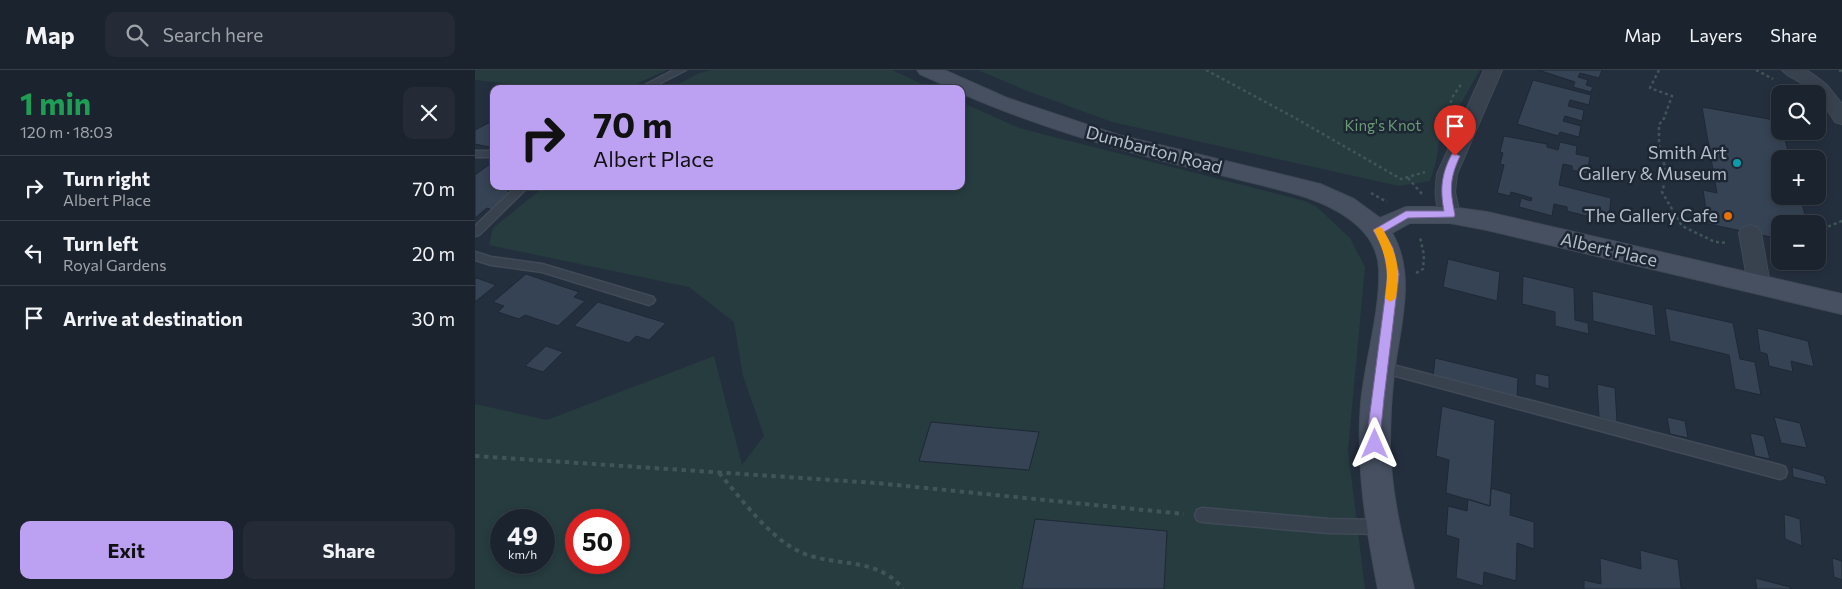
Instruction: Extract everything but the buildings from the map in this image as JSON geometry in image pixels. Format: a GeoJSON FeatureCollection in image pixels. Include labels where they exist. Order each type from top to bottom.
{"type":"FeatureCollection","features":[{"type":"Feature","properties":{"kind":"main road","name":"Dumbarton Road"},"geometry":{"type":"LineString","coordinates":[[927,70],[961,85]]}},
{"type":"Feature","properties":{"kind":"main road","name":"Dumbarton Road"},"geometry":{"type":"LineString","coordinates":[[965,87],[1059,124],[1113,141],[1303,188],[1331,197],[1352,208],[1379,230]]}},
{"type":"Feature","properties":{"kind":"main road","name":"Albert Place"},"geometry":{"type":"LineString","coordinates":[[1379,230],[1406,215],[1450,215],[1487,221],[1842,304]]}},
{"type":"Feature","properties":{"kind":"main road"},"geometry":{"type":"LineString","coordinates":[[1379,230],[1388,248],[1393,274],[1375,428],[1384,527],[1396,589]]}},
{"type":"Feature","properties":{"kind":"street"},"geometry":{"type":"LineString","coordinates":[[1450,215],[1445,192],[1447,174],[1493,70]]}},
{"type":"Feature","properties":{"kind":"street"},"geometry":{"type":"LineString","coordinates":[[1791,70],[1805,75],[1828,94],[1842,118]]}},
{"type":"Feature","properties":{"kind":"street"},"geometry":{"type":"LineString","coordinates":[[1751,240],[1759,284]]}},
{"type":"Feature","properties":{"kind":"lane"},"geometry":{"type":"LineString","coordinates":[[649,85],[681,70]]}},
{"type":"Feature","properties":{"kind":"lane"},"geometry":{"type":"LineString","coordinates":[[475,154],[490,154]]}},
{"type":"Feature","properties":{"kind":"lane"},"geometry":{"type":"LineString","coordinates":[[475,232],[520,190]]}},
{"type":"Feature","properties":{"kind":"lane"},"geometry":{"type":"LineString","coordinates":[[475,256],[491,261],[541,268],[649,300]]}},
{"type":"Feature","properties":{"kind":"lane"},"geometry":{"type":"LineString","coordinates":[[1381,367],[1781,472]]}},
{"type":"Feature","properties":{"kind":"lane"},"geometry":{"type":"LineString","coordinates":[[1202,515],[1329,526],[1384,527]]}},
{"type":"Feature","properties":{"kind":"path"},"geometry":{"type":"LineString","coordinates":[[1206,70],[1297,119],[1401,179],[1425,173],[1428,164]]}},
{"type":"Feature","properties":{"kind":"path"},"geometry":{"type":"LineString","coordinates":[[1659,70],[1650,88],[1672,96],[1663,122],[1659,124],[1659,146],[1667,174],[1663,192],[1682,226],[1715,242],[1751,240]]}},
{"type":"Feature","properties":{"kind":"path"},"geometry":{"type":"LineString","coordinates":[[1437,139],[1453,96],[1467,77]]}},
{"type":"Feature","properties":{"kind":"path"},"geometry":{"type":"LineString","coordinates":[[1407,178],[1424,196]]}},
{"type":"Feature","properties":{"kind":"path"},"geometry":{"type":"LineString","coordinates":[[1826,227],[1842,221]]}},
{"type":"Feature","properties":{"kind":"path"},"geometry":{"type":"LineString","coordinates":[[475,456],[875,482],[1202,515]]}},
{"type":"Feature","properties":{"kind":"path"},"geometry":{"type":"LineString","coordinates":[[718,472],[772,532],[804,553],[855,563],[884,572],[900,584],[903,589]]}},
{"type":"Feature","properties":{"kind":"green space"},"geometry":{"type":"Polygon","coordinates":[[[475,70],[667,70],[634,85],[518,85],[475,80],[475,70]]]}},
{"type":"Feature","properties":{"kind":"green space"},"geometry":{"type":"Polygon","coordinates":[[[711,70],[892,70],[924,85],[676,85],[699,73],[711,70]]]}},
{"type":"Feature","properties":{"kind":"green space","name":"King's Knot"},"geometry":{"type":"Polygon","coordinates":[[[978,70],[1480,70],[1439,142],[1436,162],[1430,181],[1399,186],[1112,122],[1025,90],[978,70]]]}},
{"type":"Feature","properties":{"kind":"green space"},"geometry":{"type":"Polygon","coordinates":[[[965,104],[1019,128],[1305,201],[1317,207],[1350,238],[1365,267],[1348,450],[1365,589],[475,589],[475,404],[547,420],[714,356],[742,465],[764,436],[743,376],[734,322],[689,287],[489,245],[493,228],[540,190],[965,190],[965,104]]]}},
{"type":"Feature","properties":{"kind":"slow traffic"},"geometry":{"type":"LineString","coordinates":[[1379,230],[1388,248],[1393,266],[1390,298]]}},
{"type":"Feature","properties":{"kind":"place","name":"Smith Art Gallery & Museum"},"geometry":{"type":"Point","coordinates":[1737,163]}},
{"type":"Feature","properties":{"kind":"place","name":"The Gallery Cafe"},"geometry":{"type":"Point","coordinates":[1728,216]}},
{"type":"Feature","properties":{"kind":"route"},"geometry":{"type":"LineString","coordinates":[[1375,444],[1381,367],[1393,274],[1393,266],[1388,248],[1379,230],[1406,215],[1450,215],[1445,192],[1447,174],[1455,156]]}}]}
